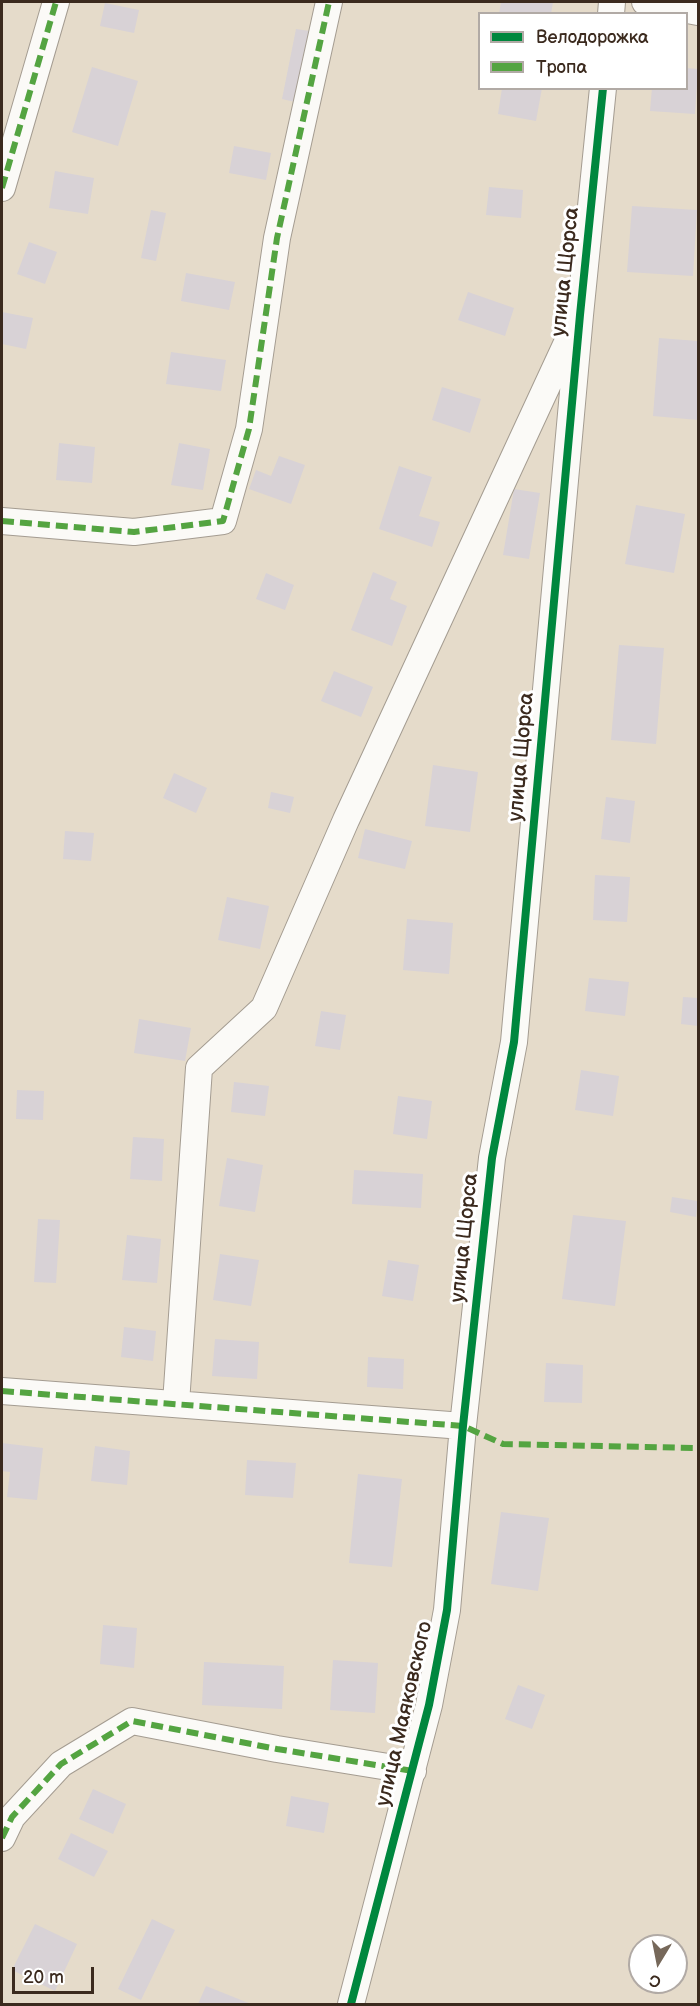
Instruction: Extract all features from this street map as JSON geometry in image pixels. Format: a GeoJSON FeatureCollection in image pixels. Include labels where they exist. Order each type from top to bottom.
{"type":"FeatureCollection","features":[{"type":"Feature","properties":{"kind":"street"},"geometry":{"type":"LineString","coordinates":[[2,188],[56,2]]}},
{"type":"Feature","properties":{"kind":"street"},"geometry":{"type":"LineString","coordinates":[[2,521],[134,532],[223,521],[249,429],[278,238],[329,2]]}},
{"type":"Feature","properties":{"kind":"street"},"geometry":{"type":"LineString","coordinates":[[645,2],[699,12]]}},
{"type":"Feature","properties":{"kind":"street","name":"улица Щорса"},"geometry":{"type":"LineString","coordinates":[[463,1426],[492,1158],[514,1042],[580,315],[603,90]]}},
{"type":"Feature","properties":{"kind":"street"},"geometry":{"type":"LineString","coordinates":[[176,1403],[199,1068],[264,1008],[346,820],[580,315]]}},
{"type":"Feature","properties":{"kind":"street"},"geometry":{"type":"LineString","coordinates":[[2,1391],[463,1426]]}},
{"type":"Feature","properties":{"kind":"street","name":"улица Маяковского"},"geometry":{"type":"LineString","coordinates":[[351,2004],[429,1705],[447,1610],[463,1426]]}},
{"type":"Feature","properties":{"kind":"street"},"geometry":{"type":"LineString","coordinates":[[2,1838],[12,1817],[61,1764],[132,1721],[277,1749],[413,1771]]}},
{"type":"Feature","properties":{"kind":"building"},"geometry":{"type":"Polygon","coordinates":[[[501,2],[553,2],[551,12],[499,12],[501,2]]]}},
{"type":"Feature","properties":{"kind":"building"},"geometry":{"type":"Polygon","coordinates":[[[105,3],[139,10],[134,33],[100,26],[105,3]]]}},
{"type":"Feature","properties":{"kind":"building"},"geometry":{"type":"Polygon","coordinates":[[[296,29],[310,31],[295,102],[282,99],[296,29]]]}},
{"type":"Feature","properties":{"kind":"building"},"geometry":{"type":"Polygon","coordinates":[[[92,67],[138,81],[118,146],[72,132],[92,67]]]}},
{"type":"Feature","properties":{"kind":"building"},"geometry":{"type":"Polygon","coordinates":[[[688,68],[698,69],[695,114],[650,111],[652,90],[688,90],[688,68]]]}},
{"type":"Feature","properties":{"kind":"building"},"geometry":{"type":"Polygon","coordinates":[[[502,90],[542,90],[536,121],[498,114],[502,90]]]}},
{"type":"Feature","properties":{"kind":"building"},"geometry":{"type":"Polygon","coordinates":[[[234,146],[271,153],[266,180],[229,173],[234,146]]]}},
{"type":"Feature","properties":{"kind":"building"},"geometry":{"type":"Polygon","coordinates":[[[55,171],[94,178],[88,214],[49,208],[55,171]]]}},
{"type":"Feature","properties":{"kind":"building"},"geometry":{"type":"Polygon","coordinates":[[[489,187],[523,190],[521,218],[486,215],[489,187]]]}},
{"type":"Feature","properties":{"kind":"building"},"geometry":{"type":"Polygon","coordinates":[[[632,206],[697,210],[693,276],[627,272],[632,206]]]}},
{"type":"Feature","properties":{"kind":"building"},"geometry":{"type":"Polygon","coordinates":[[[151,210],[166,213],[156,261],[141,258],[151,210]]]}},
{"type":"Feature","properties":{"kind":"building"},"geometry":{"type":"Polygon","coordinates":[[[29,242],[57,252],[45,284],[17,274],[29,242]]]}},
{"type":"Feature","properties":{"kind":"building"},"geometry":{"type":"Polygon","coordinates":[[[186,273],[235,282],[229,310],[181,301],[186,273]]]}},
{"type":"Feature","properties":{"kind":"building"},"geometry":{"type":"Polygon","coordinates":[[[468,292],[514,308],[505,336],[458,320],[468,292]]]}},
{"type":"Feature","properties":{"kind":"building"},"geometry":{"type":"Polygon","coordinates":[[[2,312],[33,318],[26,349],[2,344],[2,312]]]}},
{"type":"Feature","properties":{"kind":"building"},"geometry":{"type":"Polygon","coordinates":[[[659,338],[698,341],[698,420],[653,416],[659,338]]]}},
{"type":"Feature","properties":{"kind":"building"},"geometry":{"type":"Polygon","coordinates":[[[171,352],[226,360],[221,391],[166,384],[171,352]]]}},
{"type":"Feature","properties":{"kind":"building"},"geometry":{"type":"Polygon","coordinates":[[[442,387],[481,399],[470,433],[432,420],[442,387]]]}},
{"type":"Feature","properties":{"kind":"building"},"geometry":{"type":"Polygon","coordinates":[[[59,443],[95,447],[92,483],[56,480],[59,443]]]}},
{"type":"Feature","properties":{"kind":"building"},"geometry":{"type":"Polygon","coordinates":[[[179,443],[210,449],[203,490],[171,485],[179,443]]]}},
{"type":"Feature","properties":{"kind":"building"},"geometry":{"type":"Polygon","coordinates":[[[279,456],[305,465],[291,504],[249,489],[256,470],[271,476],[279,456]]]}},
{"type":"Feature","properties":{"kind":"building"},"geometry":{"type":"Polygon","coordinates":[[[399,466],[432,477],[419,516],[440,522],[432,547],[379,529],[399,466]]]}},
{"type":"Feature","properties":{"kind":"building"},"geometry":{"type":"Polygon","coordinates":[[[514,489],[540,493],[529,559],[503,555],[514,489]]]}},
{"type":"Feature","properties":{"kind":"building"},"geometry":{"type":"Polygon","coordinates":[[[636,505],[685,514],[674,573],[625,564],[636,505]]]}},
{"type":"Feature","properties":{"kind":"building"},"geometry":{"type":"Polygon","coordinates":[[[373,572],[397,582],[390,599],[407,606],[392,646],[351,630],[373,572]]]}},
{"type":"Feature","properties":{"kind":"building"},"geometry":{"type":"Polygon","coordinates":[[[266,573],[294,585],[285,610],[256,599],[266,573]]]}},
{"type":"Feature","properties":{"kind":"building"},"geometry":{"type":"Polygon","coordinates":[[[619,645],[664,648],[656,744],[611,740],[619,645]]]}},
{"type":"Feature","properties":{"kind":"building"},"geometry":{"type":"Polygon","coordinates":[[[334,671],[373,687],[361,717],[321,701],[334,671]]]}},
{"type":"Feature","properties":{"kind":"building"},"geometry":{"type":"Polygon","coordinates":[[[433,765],[478,772],[470,832],[425,826],[433,765]]]}},
{"type":"Feature","properties":{"kind":"building"},"geometry":{"type":"Polygon","coordinates":[[[174,773],[207,788],[196,813],[163,798],[174,773]]]}},
{"type":"Feature","properties":{"kind":"building"},"geometry":{"type":"Polygon","coordinates":[[[271,792],[294,797],[290,813],[268,808],[271,792]]]}},
{"type":"Feature","properties":{"kind":"building"},"geometry":{"type":"Polygon","coordinates":[[[606,797],[635,801],[630,843],[601,839],[606,797]]]}},
{"type":"Feature","properties":{"kind":"building"},"geometry":{"type":"Polygon","coordinates":[[[365,829],[412,841],[405,869],[358,858],[365,829]]]}},
{"type":"Feature","properties":{"kind":"building"},"geometry":{"type":"Polygon","coordinates":[[[65,831],[94,833],[91,861],[63,859],[65,831]]]}},
{"type":"Feature","properties":{"kind":"building"},"geometry":{"type":"Polygon","coordinates":[[[595,875],[630,877],[627,922],[593,920],[595,875]]]}},
{"type":"Feature","properties":{"kind":"building"},"geometry":{"type":"Polygon","coordinates":[[[227,897],[269,906],[260,949],[218,940],[227,897]]]}},
{"type":"Feature","properties":{"kind":"building"},"geometry":{"type":"Polygon","coordinates":[[[407,919],[453,923],[449,974],[403,970],[407,919]]]}},
{"type":"Feature","properties":{"kind":"building"},"geometry":{"type":"Polygon","coordinates":[[[589,978],[629,982],[625,1016],[585,1011],[589,978]]]}},
{"type":"Feature","properties":{"kind":"building"},"geometry":{"type":"Polygon","coordinates":[[[683,997],[698,998],[698,1026],[681,1024],[683,997]]]}},
{"type":"Feature","properties":{"kind":"building"},"geometry":{"type":"Polygon","coordinates":[[[321,1011],[346,1015],[340,1050],[315,1046],[321,1011]]]}},
{"type":"Feature","properties":{"kind":"building"},"geometry":{"type":"Polygon","coordinates":[[[139,1019],[191,1028],[185,1061],[134,1053],[139,1019]]]}},
{"type":"Feature","properties":{"kind":"building"},"geometry":{"type":"Polygon","coordinates":[[[581,1070],[619,1076],[613,1116],[575,1110],[581,1070]]]}},
{"type":"Feature","properties":{"kind":"building"},"geometry":{"type":"Polygon","coordinates":[[[234,1082],[269,1086],[265,1116],[231,1112],[234,1082]]]}},
{"type":"Feature","properties":{"kind":"building"},"geometry":{"type":"Polygon","coordinates":[[[17,1090],[44,1091],[43,1120],[16,1119],[17,1090]]]}},
{"type":"Feature","properties":{"kind":"building"},"geometry":{"type":"Polygon","coordinates":[[[398,1096],[432,1101],[427,1139],[393,1134],[398,1096]]]}},
{"type":"Feature","properties":{"kind":"building"},"geometry":{"type":"Polygon","coordinates":[[[133,1137],[164,1139],[162,1181],[130,1179],[133,1137]]]}},
{"type":"Feature","properties":{"kind":"building"},"geometry":{"type":"Polygon","coordinates":[[[227,1158],[263,1165],[255,1212],[219,1206],[227,1158]]]}},
{"type":"Feature","properties":{"kind":"building"},"geometry":{"type":"Polygon","coordinates":[[[354,1170],[423,1174],[421,1208],[352,1204],[354,1170]]]}},
{"type":"Feature","properties":{"kind":"building"},"geometry":{"type":"Polygon","coordinates":[[[672,1197],[698,1201],[696,1217],[670,1212],[672,1197]]]}},
{"type":"Feature","properties":{"kind":"building"},"geometry":{"type":"Polygon","coordinates":[[[573,1215],[626,1221],[615,1306],[562,1299],[573,1215]]]}},
{"type":"Feature","properties":{"kind":"building"},"geometry":{"type":"Polygon","coordinates":[[[38,1219],[60,1220],[56,1283],[34,1282],[38,1219]]]}},
{"type":"Feature","properties":{"kind":"building"},"geometry":{"type":"Polygon","coordinates":[[[127,1235],[161,1239],[157,1283],[122,1280],[127,1235]]]}},
{"type":"Feature","properties":{"kind":"building"},"geometry":{"type":"Polygon","coordinates":[[[220,1254],[259,1260],[251,1306],[213,1300],[220,1254]]]}},
{"type":"Feature","properties":{"kind":"building"},"geometry":{"type":"Polygon","coordinates":[[[388,1260],[419,1265],[413,1301],[382,1296],[388,1260]]]}},
{"type":"Feature","properties":{"kind":"building"},"geometry":{"type":"Polygon","coordinates":[[[124,1327],[156,1331],[153,1361],[121,1357],[124,1327]]]}},
{"type":"Feature","properties":{"kind":"building"},"geometry":{"type":"Polygon","coordinates":[[[215,1339],[259,1342],[257,1379],[212,1376],[215,1339]]]}},
{"type":"Feature","properties":{"kind":"building"},"geometry":{"type":"Polygon","coordinates":[[[368,1357],[404,1359],[403,1389],[367,1387],[368,1357]]]}},
{"type":"Feature","properties":{"kind":"building"},"geometry":{"type":"Polygon","coordinates":[[[546,1363],[583,1365],[582,1403],[544,1402],[546,1363]]]}},
{"type":"Feature","properties":{"kind":"building"},"geometry":{"type":"Polygon","coordinates":[[[2,1443],[43,1448],[37,1500],[7,1497],[10,1472],[2,1471],[2,1443]]]}},
{"type":"Feature","properties":{"kind":"building"},"geometry":{"type":"Polygon","coordinates":[[[95,1446],[130,1451],[127,1485],[91,1481],[95,1446]]]}},
{"type":"Feature","properties":{"kind":"building"},"geometry":{"type":"Polygon","coordinates":[[[247,1460],[296,1463],[293,1498],[245,1495],[247,1460]]]}},
{"type":"Feature","properties":{"kind":"building"},"geometry":{"type":"Polygon","coordinates":[[[358,1474],[402,1479],[392,1567],[349,1563],[358,1474]]]}},
{"type":"Feature","properties":{"kind":"building"},"geometry":{"type":"Polygon","coordinates":[[[501,1512],[549,1518],[538,1591],[491,1584],[501,1512]]]}},
{"type":"Feature","properties":{"kind":"building"},"geometry":{"type":"Polygon","coordinates":[[[103,1625],[137,1628],[134,1668],[100,1664],[103,1625]]]}},
{"type":"Feature","properties":{"kind":"building"},"geometry":{"type":"Polygon","coordinates":[[[333,1660],[378,1663],[375,1713],[330,1710],[333,1660]]]}},
{"type":"Feature","properties":{"kind":"building"},"geometry":{"type":"Polygon","coordinates":[[[204,1662],[284,1666],[282,1709],[202,1705],[204,1662]]]}},
{"type":"Feature","properties":{"kind":"building"},"geometry":{"type":"Polygon","coordinates":[[[518,1685],[545,1695],[532,1729],[505,1719],[518,1685]]]}},
{"type":"Feature","properties":{"kind":"building"},"geometry":{"type":"Polygon","coordinates":[[[93,1789],[126,1804],[113,1834],[79,1819],[93,1789]]]}},
{"type":"Feature","properties":{"kind":"building"},"geometry":{"type":"Polygon","coordinates":[[[291,1796],[329,1803],[324,1833],[286,1826],[291,1796]]]}},
{"type":"Feature","properties":{"kind":"building"},"geometry":{"type":"Polygon","coordinates":[[[71,1833],[108,1851],[94,1877],[58,1859],[71,1833]]]}},
{"type":"Feature","properties":{"kind":"building"},"geometry":{"type":"Polygon","coordinates":[[[152,1919],[175,1930],[141,2000],[118,1989],[152,1919]]]}},
{"type":"Feature","properties":{"kind":"building"},"geometry":{"type":"Polygon","coordinates":[[[35,1924],[77,1944],[55,1991],[12,1970],[35,1924]]]}},
{"type":"Feature","properties":{"kind":"building"},"geometry":{"type":"Polygon","coordinates":[[[206,1986],[251,2004],[198,2004],[206,1986]]]}},
{"type":"Feature","properties":{"kind":"marked path"},"geometry":{"type":"LineString","coordinates":[[2,188],[56,2]]}},
{"type":"Feature","properties":{"kind":"marked path"},"geometry":{"type":"LineString","coordinates":[[2,521],[134,532],[223,521],[249,429],[277,238],[329,2]]}},
{"type":"Feature","properties":{"kind":"marked path"},"geometry":{"type":"LineString","coordinates":[[2,1391],[463,1426],[503,1444],[698,1448]]}},
{"type":"Feature","properties":{"kind":"marked path"},"geometry":{"type":"LineString","coordinates":[[2,1838],[12,1817],[61,1764],[132,1721],[277,1749],[413,1771]]}},
{"type":"Feature","properties":{"kind":"cycle path"},"geometry":{"type":"LineString","coordinates":[[351,2004],[429,1705],[447,1610],[463,1426],[492,1158],[514,1042],[580,315],[603,90]]}}]}
